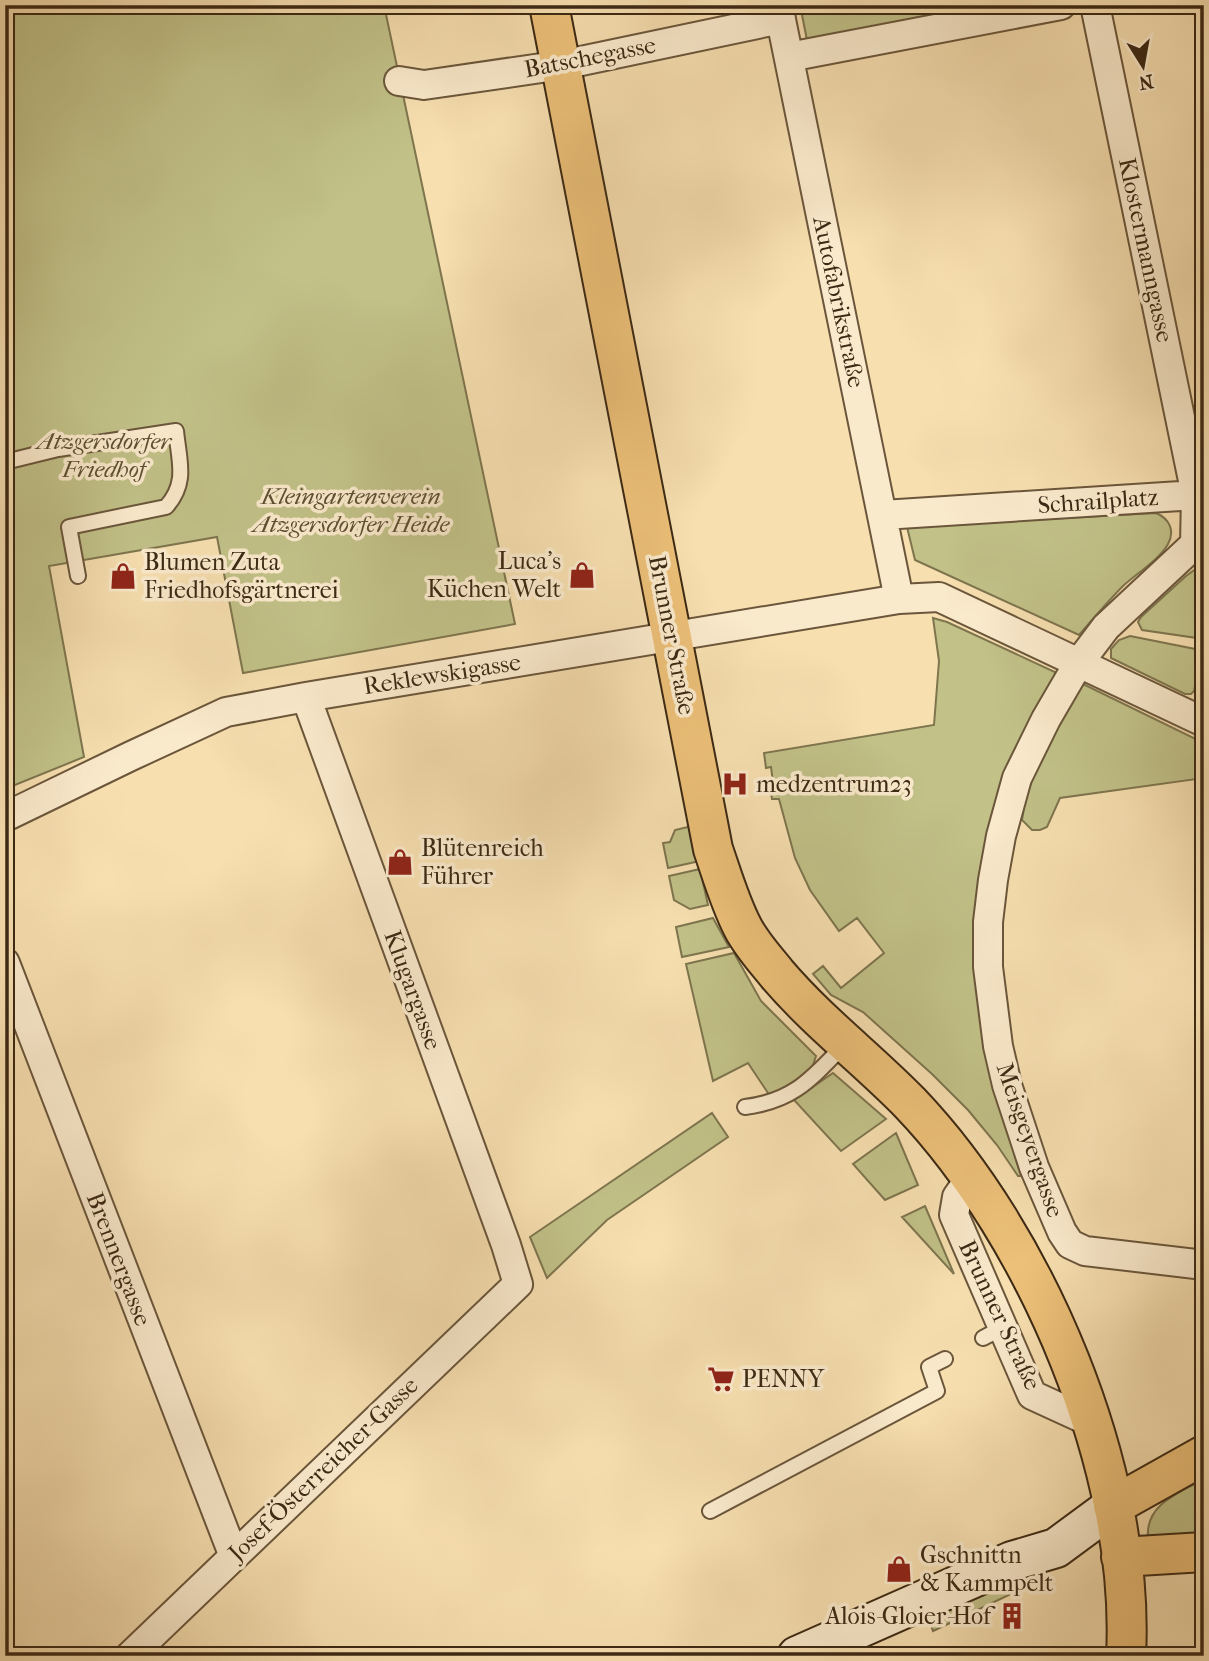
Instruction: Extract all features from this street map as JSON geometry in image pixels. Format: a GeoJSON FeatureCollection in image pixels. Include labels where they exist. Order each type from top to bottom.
{"type":"FeatureCollection","features":[{"type":"Feature","properties":{"kind":"main road","name":"Brunner Straße"},"geometry":{"type":"LineString","coordinates":[[549,5],[713,849],[738,916],[753,945],[804,1006],[908,1102],[947,1145],[1017,1249],[1062,1344],[1093,1423],[1105,1466],[1121,1557],[1127,1631],[1126,1656]]}},
{"type":"Feature","properties":{"kind":"main road"},"geometry":{"type":"LineString","coordinates":[[797,1656],[1012,1561],[1056,1548],[1113,1506],[1204,1455]]}},
{"type":"Feature","properties":{"kind":"main road"},"geometry":{"type":"LineString","coordinates":[[1056,1548],[1121,1557],[1204,1552]]}},
{"type":"Feature","properties":{"kind":"street"},"geometry":{"type":"LineString","coordinates":[[789,57],[1061,5]]}},
{"type":"Feature","properties":{"kind":"street","name":"Klostermanngasse"},"geometry":{"type":"LineString","coordinates":[[1095,5],[1196,495]]}},
{"type":"Feature","properties":{"kind":"street","name":"Batschegasse"},"geometry":{"type":"LineString","coordinates":[[399,82],[424,85],[562,65],[779,12]]}},
{"type":"Feature","properties":{"kind":"street","name":"Autofabrikstraße"},"geometry":{"type":"LineString","coordinates":[[779,12],[899,599]]}},
{"type":"Feature","properties":{"kind":"street","name":"Schrailplatz"},"geometry":{"type":"LineString","coordinates":[[883,515],[1196,495],[1200,541],[1106,627],[1078,664]]}},
{"type":"Feature","properties":{"kind":"street"},"geometry":{"type":"LineString","coordinates":[[899,599],[939,597],[1204,722]]}},
{"type":"Feature","properties":{"kind":"street","name":"Reklewskigasse"},"geometry":{"type":"LineString","coordinates":[[5,817],[226,712],[306,696],[899,599]]}},
{"type":"Feature","properties":{"kind":"street","name":"Meisgeyergasse"},"geometry":{"type":"LineString","coordinates":[[1078,664],[1046,719],[1017,778],[1001,836],[988,922],[988,967],[998,1046],[1007,1085],[1034,1167],[1062,1232],[1070,1244],[1085,1251],[1204,1265]]}},
{"type":"Feature","properties":{"kind":"street","name":"Klugargasse"},"geometry":{"type":"LineString","coordinates":[[306,696],[518,1284]]}},
{"type":"Feature","properties":{"kind":"street","name":"Brennergasse"},"geometry":{"type":"LineString","coordinates":[[5,963],[233,1554]]}},
{"type":"Feature","properties":{"kind":"street","name":"Brunner Straße"},"geometry":{"type":"LineString","coordinates":[[971,1177],[957,1197],[954,1216],[992,1333],[1032,1395],[1093,1423]]}},
{"type":"Feature","properties":{"kind":"street","name":"Josef-Österreicher-Gasse"},"geometry":{"type":"LineString","coordinates":[[130,1656],[233,1554],[518,1284]]}},
{"type":"Feature","properties":{"kind":"lane"},"geometry":{"type":"LineString","coordinates":[[5,462],[58,449],[176,431],[181,480],[176,495],[166,507],[69,527],[78,576]]}},
{"type":"Feature","properties":{"kind":"lane"},"geometry":{"type":"LineString","coordinates":[[745,1107],[769,1104],[804,1086],[845,1044]]}},
{"type":"Feature","properties":{"kind":"lane"},"geometry":{"type":"LineString","coordinates":[[710,1511],[937,1391],[929,1367],[945,1359]]}},
{"type":"Feature","properties":{"kind":"green space","name":"Kleingartenverein Atzgersdorfer Heide"},"geometry":{"type":"Polygon","coordinates":[[[5,5],[384,5],[515,624],[243,673],[217,537],[49,566],[84,757],[5,789],[5,5]]]}},
{"type":"Feature","properties":{"kind":"green space"},"geometry":{"type":"Polygon","coordinates":[[[800,5],[986,5],[807,40],[800,5]]]}},
{"type":"Feature","properties":{"kind":"green space"},"geometry":{"type":"Polygon","coordinates":[[[1156,513],[1170,526],[1168,544],[1154,561],[1123,586],[1079,635],[915,560],[907,527],[1156,513]]]}},
{"type":"Feature","properties":{"kind":"green space"},"geometry":{"type":"Polygon","coordinates":[[[1204,563],[1204,639],[1142,630],[1138,622],[1141,617],[1204,563]]]}},
{"type":"Feature","properties":{"kind":"green space"},"geometry":{"type":"Polygon","coordinates":[[[933,618],[1057,673],[983,866],[1014,1153],[1021,1176],[1018,1176],[968,1110],[932,1074],[863,1012],[831,995],[813,974],[823,966],[841,988],[884,953],[857,918],[839,931],[810,890],[795,858],[779,799],[772,799],[769,783],[773,782],[771,767],[766,768],[764,753],[934,725],[939,661],[933,618]]]}},
{"type":"Feature","properties":{"kind":"green space"},"geometry":{"type":"Polygon","coordinates":[[[1130,636],[1200,650],[1202,654],[1194,691],[1185,694],[1111,658],[1111,649],[1119,640],[1130,636]]]}},
{"type":"Feature","properties":{"kind":"green space"},"geometry":{"type":"Polygon","coordinates":[[[1083,684],[1204,743],[1204,778],[1060,798],[1047,827],[1032,830],[1022,820],[1030,784],[1083,684]]]}},
{"type":"Feature","properties":{"kind":"green space"},"geometry":{"type":"Polygon","coordinates":[[[692,826],[700,861],[668,868],[663,843],[670,842],[675,830],[692,826]]]}},
{"type":"Feature","properties":{"kind":"green space"},"geometry":{"type":"Polygon","coordinates":[[[700,869],[708,905],[690,909],[674,900],[669,876],[700,869]]]}},
{"type":"Feature","properties":{"kind":"green space"},"geometry":{"type":"Polygon","coordinates":[[[713,918],[729,947],[682,957],[676,927],[713,918]]]}},
{"type":"Feature","properties":{"kind":"green space"},"geometry":{"type":"Polygon","coordinates":[[[734,953],[761,1001],[816,1056],[811,1071],[770,1096],[748,1063],[713,1081],[686,964],[734,953]]]}},
{"type":"Feature","properties":{"kind":"green space"},"geometry":{"type":"Polygon","coordinates":[[[833,1073],[886,1119],[841,1151],[794,1100],[833,1073]]]}},
{"type":"Feature","properties":{"kind":"green space"},"geometry":{"type":"Polygon","coordinates":[[[712,1113],[728,1137],[607,1220],[547,1278],[530,1237],[712,1113]]]}},
{"type":"Feature","properties":{"kind":"green space"},"geometry":{"type":"Polygon","coordinates":[[[896,1133],[918,1185],[885,1200],[853,1164],[896,1133]]]}},
{"type":"Feature","properties":{"kind":"green space"},"geometry":{"type":"Polygon","coordinates":[[[925,1206],[954,1274],[902,1217],[925,1206]]]}},
{"type":"Feature","properties":{"kind":"green space"},"geometry":{"type":"Polygon","coordinates":[[[1204,1479],[1204,1534],[1148,1538],[1152,1516],[1158,1508],[1204,1479]]]}},
{"type":"Feature","properties":{"kind":"green space"},"geometry":{"type":"Polygon","coordinates":[[[1034,1580],[1036,1582],[933,1631],[927,1614],[1034,1580]]]}},
{"type":"Feature","properties":{"kind":"place","name":"Luca's Küchen Welt"},"geometry":{"type":"Point","coordinates":[582,575]}},
{"type":"Feature","properties":{"kind":"place","name":"Blumen Zuta Friedhofsgärtnerei"},"geometry":{"type":"Point","coordinates":[123,576]}},
{"type":"Feature","properties":{"kind":"place","name":"medzentrum23"},"geometry":{"type":"Point","coordinates":[735,784]}},
{"type":"Feature","properties":{"kind":"place","name":"Blütenreich Führer"},"geometry":{"type":"Point","coordinates":[400,862]}},
{"type":"Feature","properties":{"kind":"place","name":"PENNY"},"geometry":{"type":"Point","coordinates":[721,1379]}},
{"type":"Feature","properties":{"kind":"place","name":"Gschnittn & Kammpelt"},"geometry":{"type":"Point","coordinates":[899,1569]}},
{"type":"Feature","properties":{"kind":"place","name":"Alois-Gloier-Hof"},"geometry":{"type":"Point","coordinates":[1012,1616]}},
{"type":"Feature","properties":{"kind":"park label","name":"Atzgersdorfer Friedhof"},"geometry":{"type":"Point","coordinates":[104,455]}}]}
